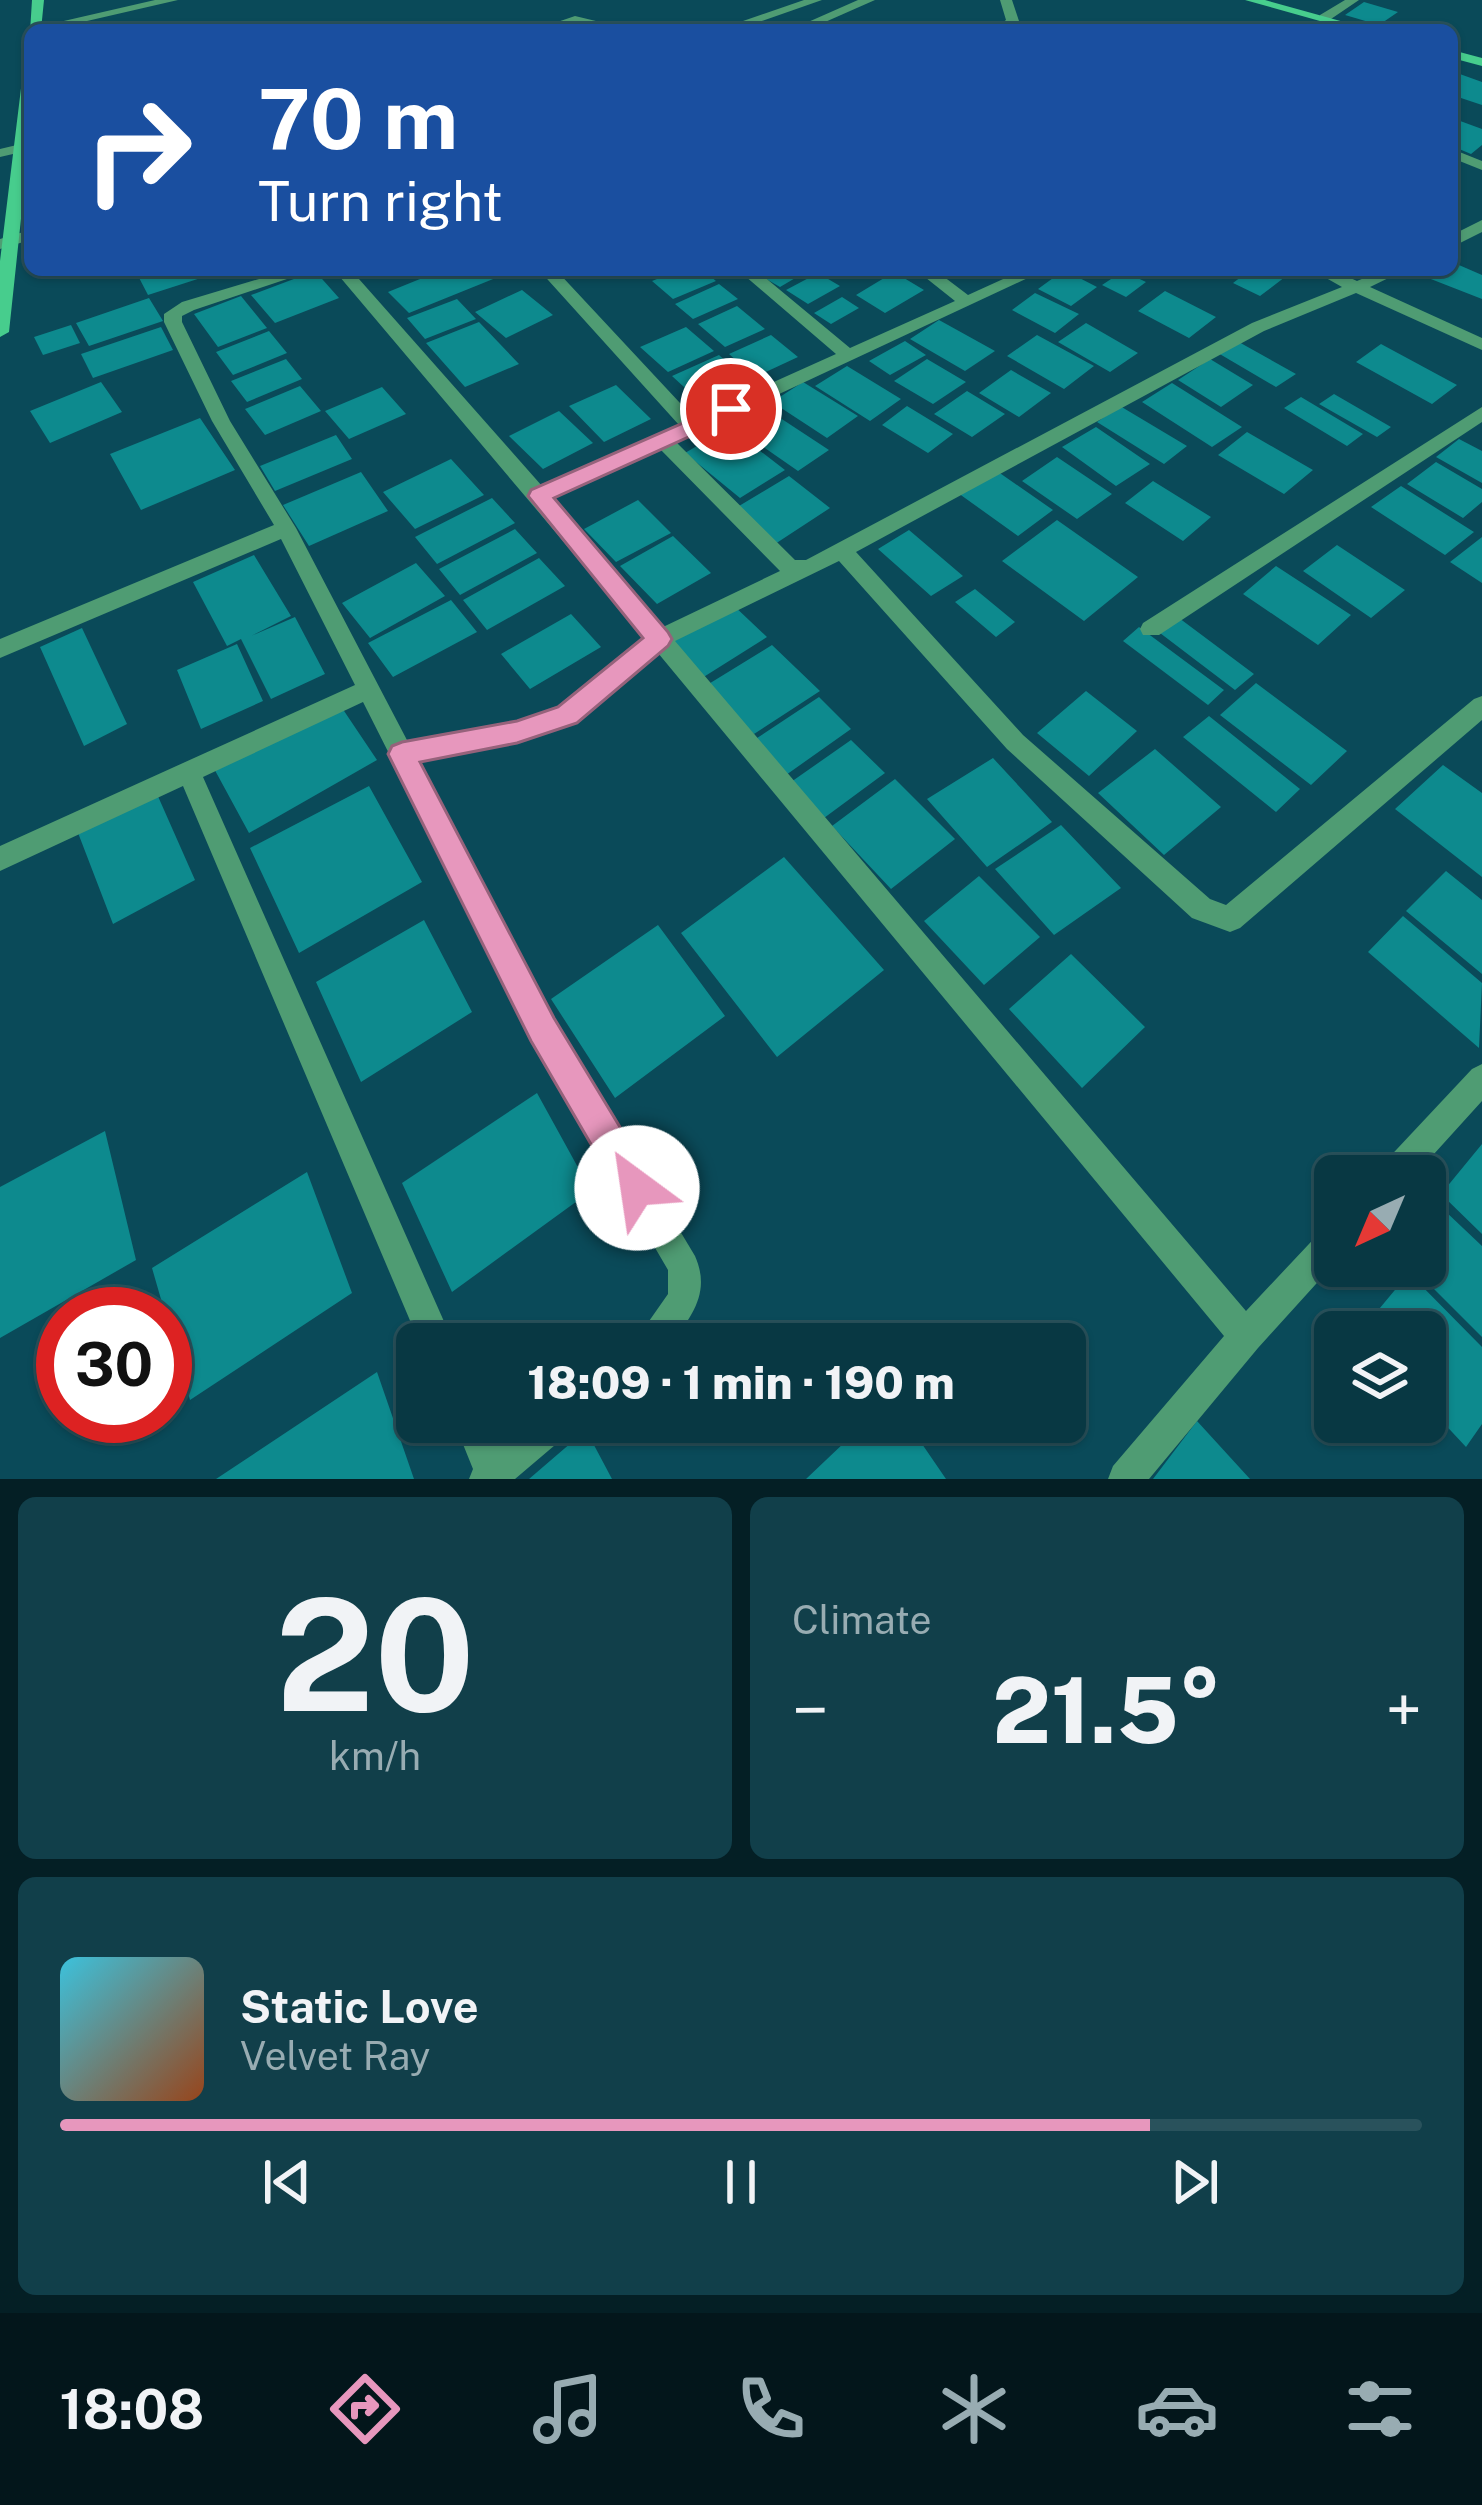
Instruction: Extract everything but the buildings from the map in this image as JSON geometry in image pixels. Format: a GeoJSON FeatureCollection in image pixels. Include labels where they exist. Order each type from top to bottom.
{"type":"FeatureCollection","features":[{"type":"Feature","properties":{"kind":"street"},"geometry":{"type":"LineString","coordinates":[[59,24],[172,0]]}},
{"type":"Feature","properties":{"kind":"street"},"geometry":{"type":"LineString","coordinates":[[742,24],[816,0]]}},
{"type":"Feature","properties":{"kind":"street"},"geometry":{"type":"LineString","coordinates":[[811,24],[869,0]]}},
{"type":"Feature","properties":{"kind":"street"},"geometry":{"type":"LineString","coordinates":[[1006,0],[1013,21],[1019,24]]}},
{"type":"Feature","properties":{"kind":"street"},"geometry":{"type":"LineString","coordinates":[[1251,0],[1346,24]]}},
{"type":"Feature","properties":{"kind":"street"},"geometry":{"type":"LineString","coordinates":[[1324,18],[1353,0]]}},
{"type":"Feature","properties":{"kind":"street"},"geometry":{"type":"LineString","coordinates":[[561,24],[575,20],[592,24]]}},
{"type":"Feature","properties":{"kind":"street"},"geometry":{"type":"LineString","coordinates":[[1008,24],[1013,21]]}},
{"type":"Feature","properties":{"kind":"street"},"geometry":{"type":"LineString","coordinates":[[0,332],[5,243],[24,178],[24,123]]}},
{"type":"Feature","properties":{"kind":"street"},"geometry":{"type":"LineString","coordinates":[[0,153],[21,148]]}},
{"type":"Feature","properties":{"kind":"street"},"geometry":{"type":"LineString","coordinates":[[287,276],[173,314],[220,421],[286,528],[543,1029],[684,1267],[684,1299],[666,1323]]}},
{"type":"Feature","properties":{"kind":"street"},"geometry":{"type":"LineString","coordinates":[[347,276],[539,496],[1246,1336]]}},
{"type":"Feature","properties":{"kind":"street"},"geometry":{"type":"LineString","coordinates":[[553,276],[692,427]]}},
{"type":"Feature","properties":{"kind":"street"},"geometry":{"type":"LineString","coordinates":[[753,276],[849,356]]}},
{"type":"Feature","properties":{"kind":"street"},"geometry":{"type":"LineString","coordinates":[[931,276],[967,302]]}},
{"type":"Feature","properties":{"kind":"street"},"geometry":{"type":"LineString","coordinates":[[539,496],[1024,276]]}},
{"type":"Feature","properties":{"kind":"street"},"geometry":{"type":"LineString","coordinates":[[1333,276],[1482,345]]}},
{"type":"Feature","properties":{"kind":"street"},"geometry":{"type":"LineString","coordinates":[[402,754],[517,732],[568,715],[659,639],[800,570],[1258,327],[1385,276]]}},
{"type":"Feature","properties":{"kind":"street"},"geometry":{"type":"LineString","coordinates":[[1151,629],[1482,413]]}},
{"type":"Feature","properties":{"kind":"street"},"geometry":{"type":"LineString","coordinates":[[663,440],[790,568],[800,570]]}},
{"type":"Feature","properties":{"kind":"street"},"geometry":{"type":"LineString","coordinates":[[0,649],[286,528]]}},
{"type":"Feature","properties":{"kind":"street"},"geometry":{"type":"LineString","coordinates":[[840,548],[1016,742],[1201,909],[1230,919],[1482,706]]}},
{"type":"Feature","properties":{"kind":"street"},"geometry":{"type":"LineString","coordinates":[[0,859],[369,689]]}},
{"type":"Feature","properties":{"kind":"street"},"geometry":{"type":"LineString","coordinates":[[189,772],[428,1323]]}},
{"type":"Feature","properties":{"kind":"street"},"geometry":{"type":"LineString","coordinates":[[1412,1155],[1482,1079]]}},
{"type":"Feature","properties":{"kind":"street"},"geometry":{"type":"LineString","coordinates":[[1126,1479],[1314,1262]]}},
{"type":"Feature","properties":{"kind":"street"},"geometry":{"type":"LineString","coordinates":[[478,1443],[490,1476],[530,1443]]}},
{"type":"Feature","properties":{"kind":"route"},"geometry":{"type":"LineString","coordinates":[[637,1188],[543,1029],[402,754],[517,732],[568,715],[659,639],[539,496],[731,409]]}}]}
